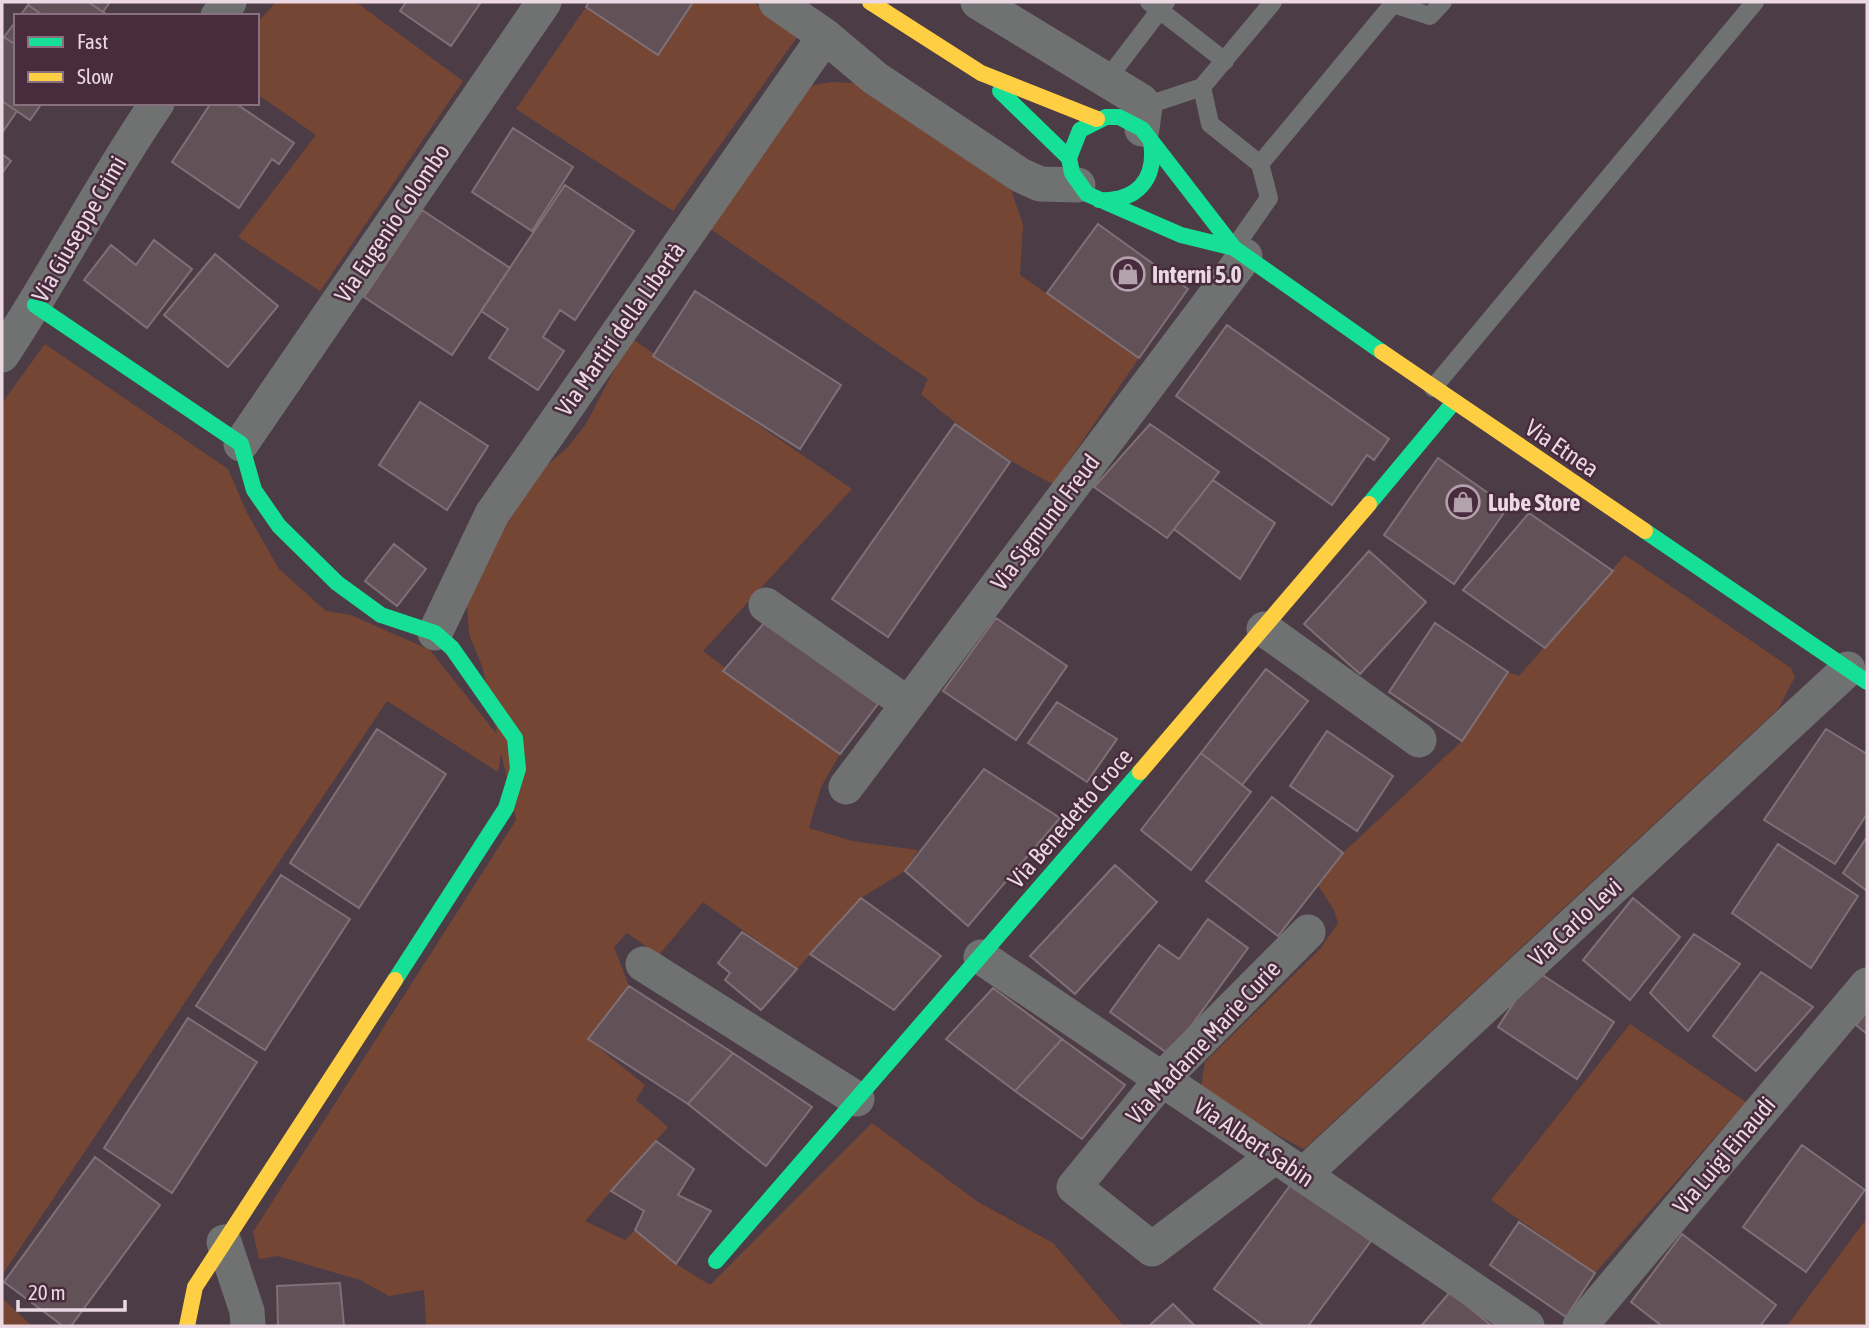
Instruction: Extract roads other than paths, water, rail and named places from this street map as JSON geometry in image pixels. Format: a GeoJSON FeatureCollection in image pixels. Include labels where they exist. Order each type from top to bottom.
{"type":"FeatureCollection","features":[{"type":"Feature","properties":{"kind":"street","name":"Via Eugenio Colombo"},"geometry":{"type":"LineString","coordinates":[[241,444],[544,2]]}},
{"type":"Feature","properties":{"kind":"street"},"geometry":{"type":"LineString","coordinates":[[776,2],[825,36],[875,78],[1020,175],[1040,184],[1082,181],[1123,200],[1144,188],[1154,166],[1146,125]]}},
{"type":"Feature","properties":{"kind":"street"},"geometry":{"type":"LineString","coordinates":[[870,2],[981,73],[1101,118],[1119,117],[1146,125]]}},
{"type":"Feature","properties":{"kind":"street"},"geometry":{"type":"LineString","coordinates":[[978,2],[1020,30],[1108,79],[1146,125],[1240,252]]}},
{"type":"Feature","properties":{"kind":"street"},"geometry":{"type":"LineString","coordinates":[[1020,30],[1101,118]]}},
{"type":"Feature","properties":{"kind":"street","name":"Via Martiri della Libertà"},"geometry":{"type":"LineString","coordinates":[[435,633],[492,514],[825,36]]}},
{"type":"Feature","properties":{"kind":"street"},"geometry":{"type":"LineString","coordinates":[[981,73],[1082,181],[1181,234],[1240,252]]}},
{"type":"Feature","properties":{"kind":"street","name":"Via Giuseppe Crimi"},"geometry":{"type":"LineString","coordinates":[[2,355],[35,305],[122,155],[156,105]]}},
{"type":"Feature","properties":{"kind":"street"},"geometry":{"type":"LineString","coordinates":[[1082,181],[1071,148],[1080,130],[1101,118]]}},
{"type":"Feature","properties":{"kind":"street","name":"Via Etnea"},"geometry":{"type":"LineString","coordinates":[[1240,252],[1433,388],[1857,676]]}},
{"type":"Feature","properties":{"kind":"street","name":"Via Sigmund Freud"},"geometry":{"type":"LineString","coordinates":[[846,787],[1240,252]]}},
{"type":"Feature","properties":{"kind":"street"},"geometry":{"type":"LineString","coordinates":[[35,305],[241,444],[254,490],[279,526],[337,583],[381,615],[435,633],[452,648],[515,738],[518,769],[506,808],[195,1287],[187,1326]]}},
{"type":"Feature","properties":{"kind":"street","name":"Via Benedetto Croce"},"geometry":{"type":"LineString","coordinates":[[716,1261],[1264,628],[1454,402]]}},
{"type":"Feature","properties":{"kind":"street"},"geometry":{"type":"LineString","coordinates":[[766,605],[908,704]]}},
{"type":"Feature","properties":{"kind":"street"},"geometry":{"type":"LineString","coordinates":[[1264,628],[1419,740]]}},
{"type":"Feature","properties":{"kind":"street","name":"Via Carlo Levi"},"geometry":{"type":"LineString","coordinates":[[1303,1175],[1857,676]]}},
{"type":"Feature","properties":{"kind":"street","name":"Via Madame Marie Curie"},"geometry":{"type":"LineString","coordinates":[[1275,1156],[1152,1249],[1074,1187],[1162,1079],[1308,932]]}},
{"type":"Feature","properties":{"kind":"street","name":"Via Albert Sabin"},"geometry":{"type":"LineString","coordinates":[[981,957],[1527,1326]]}},
{"type":"Feature","properties":{"kind":"street"},"geometry":{"type":"LineString","coordinates":[[643,964],[857,1099]]}},
{"type":"Feature","properties":{"kind":"street","name":"Via Luigi Einaudi"},"geometry":{"type":"LineString","coordinates":[[1580,1326],[1867,985]]}},
{"type":"Feature","properties":{"kind":"street"},"geometry":{"type":"LineString","coordinates":[[224,1242],[247,1311],[248,1326]]}},
{"type":"Feature","properties":{"kind":"lane"},"geometry":{"type":"LineString","coordinates":[[1146,125],[1202,87],[1273,2]]}},
{"type":"Feature","properties":{"kind":"lane"},"geometry":{"type":"LineString","coordinates":[[1260,164],[1392,3],[1430,16],[1443,2]]}},
{"type":"Feature","properties":{"kind":"lane"},"geometry":{"type":"LineString","coordinates":[[1433,388],[1755,2]]}},
{"type":"Feature","properties":{"kind":"lane"},"geometry":{"type":"LineString","coordinates":[[1108,79],[1158,4],[1225,61]]}},
{"type":"Feature","properties":{"kind":"lane"},"geometry":{"type":"LineString","coordinates":[[1202,87],[1210,124],[1260,164],[1269,198],[1240,252]]}},
{"type":"Feature","properties":{"kind":"place","name":"Interni 5.0"},"geometry":{"type":"Point","coordinates":[1128,274]}},
{"type":"Feature","properties":{"kind":"place","name":"Lube Store"},"geometry":{"type":"Point","coordinates":[1463,502]}}]}
